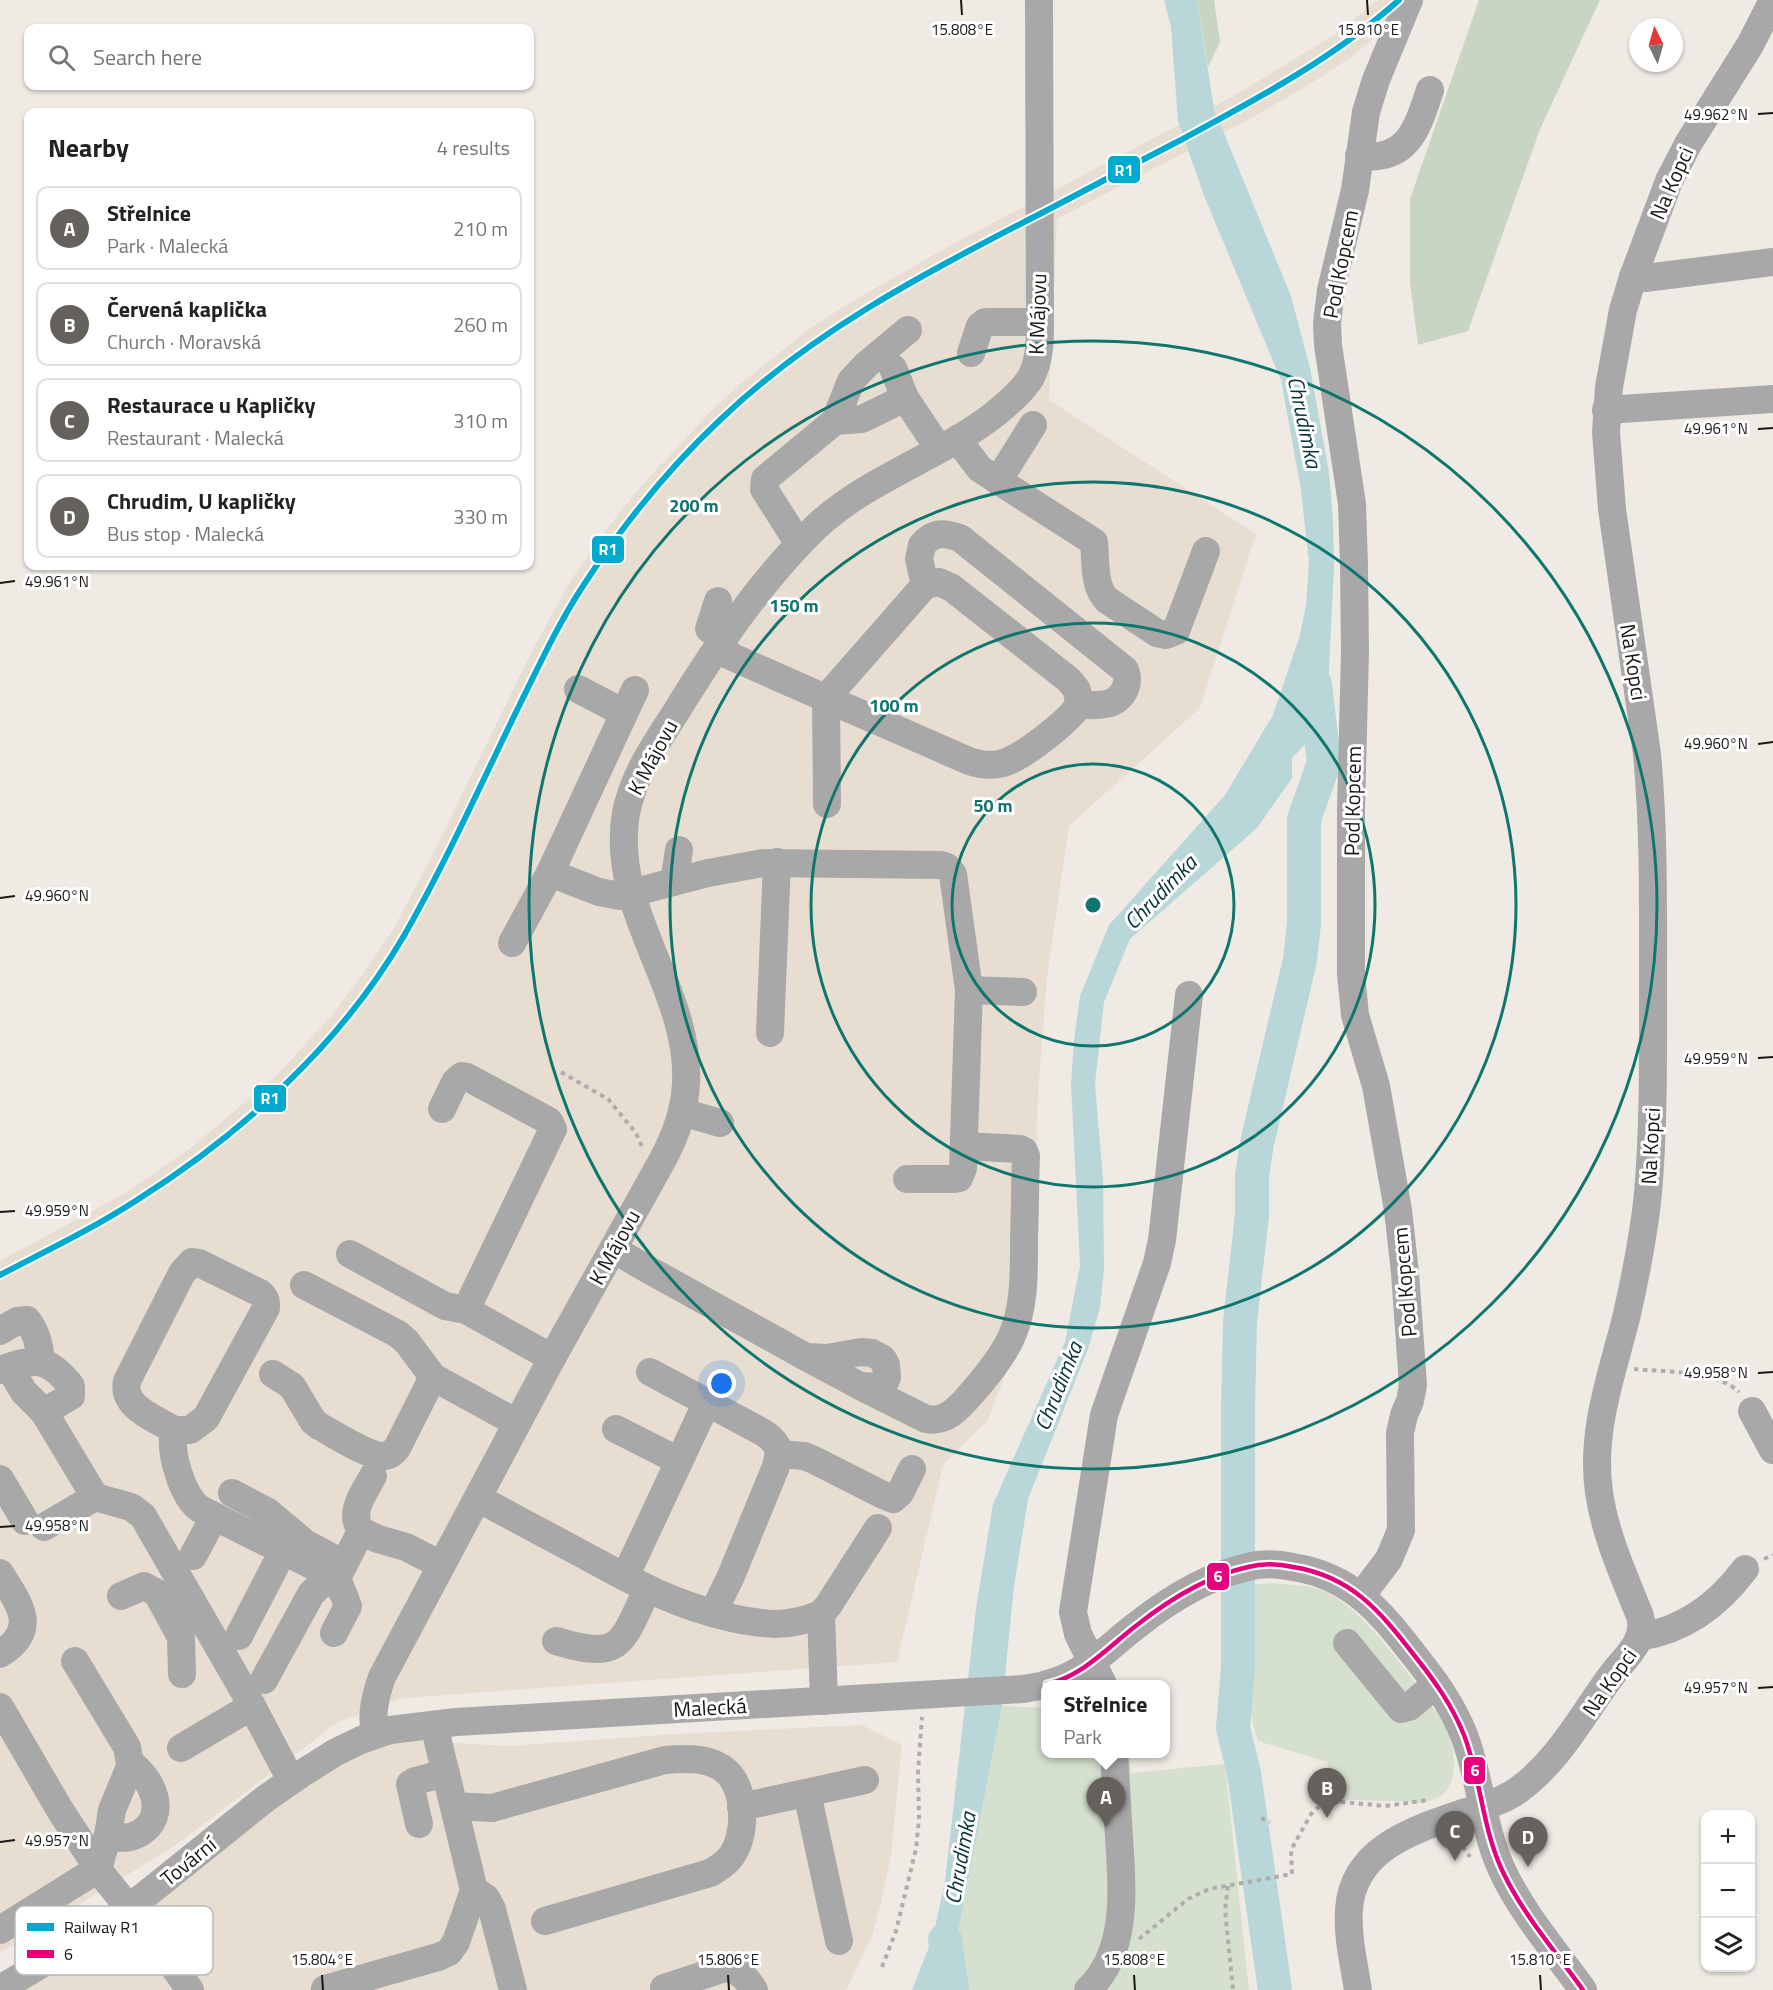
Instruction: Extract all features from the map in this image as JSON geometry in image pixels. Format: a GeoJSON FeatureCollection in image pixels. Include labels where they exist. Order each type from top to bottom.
{"type":"FeatureCollection","features":[{"type":"Feature","properties":{"kind":"street","name":"K Májovu"},"geometry":{"type":"LineString","coordinates":[[375,1735],[374,1707],[382,1677],[552,1358],[662,1161],[682,1112],[687,1082],[683,1042],[678,1022],[631,893],[625,860],[626,815],[633,788],[676,712],[721,645],[765,584],[799,544],[818,525],[854,498],[982,424],[1025,386],[1032,375],[1038,356],[1040,321],[1039,0]]}},
{"type":"Feature","properties":{"kind":"street","name":"Pod Kopcem"},"geometry":{"type":"LineString","coordinates":[[1361,1596],[1389,1559],[1401,1530],[1400,1433],[1413,1385],[1405,1273],[1396,1200],[1376,1086],[1355,1015],[1351,974],[1351,810],[1355,652],[1352,504],[1328,345],[1327,323],[1331,290],[1355,190],[1366,112],[1376,80],[1409,0]]}},
{"type":"Feature","properties":{"kind":"street","name":"Na Kopci"},"geometry":{"type":"LineString","coordinates":[[1358,1990],[1352,1949],[1350,1897],[1360,1871],[1370,1858],[1400,1837],[1516,1792],[1557,1753],[1640,1637],[1642,1623],[1608,1531],[1599,1491],[1599,1437],[1603,1407],[1642,1244],[1648,1190],[1652,1099],[1652,821],[1647,754],[1612,508],[1606,410],[1619,329],[1633,277],[1669,181],[1688,144],[1750,45],[1773,0]]}},
{"type":"Feature","properties":{"kind":"street"},"geometry":{"type":"LineString","coordinates":[[1359,156],[1380,157],[1400,148],[1409,140],[1417,126],[1430,90]]}},
{"type":"Feature","properties":{"kind":"street"},"geometry":{"type":"LineString","coordinates":[[1633,277],[1646,278],[1773,262]]}},
{"type":"Feature","properties":{"kind":"street"},"geometry":{"type":"LineString","coordinates":[[972,353],[980,326],[985,322],[1040,321]]}},
{"type":"Feature","properties":{"kind":"street"},"geometry":{"type":"LineString","coordinates":[[799,544],[764,489],[765,479],[835,421],[851,381],[866,365],[908,330]]}},
{"type":"Feature","properties":{"kind":"street"},"geometry":{"type":"LineString","coordinates":[[893,368],[905,398],[948,444],[998,481],[1094,542],[1098,586],[1102,594],[1107,600],[1157,633],[1166,635],[1176,631],[1206,551]]}},
{"type":"Feature","properties":{"kind":"street"},"geometry":{"type":"LineString","coordinates":[[835,421],[862,419],[905,398]]}},
{"type":"Feature","properties":{"kind":"street"},"geometry":{"type":"LineString","coordinates":[[1606,410],[1773,399]]}},
{"type":"Feature","properties":{"kind":"street"},"geometry":{"type":"LineString","coordinates":[[998,481],[1033,425]]}},
{"type":"Feature","properties":{"kind":"street"},"geometry":{"type":"LineString","coordinates":[[925,585],[919,559],[922,545],[927,538],[942,533],[960,538],[1125,670],[1128,676],[1127,685],[1117,701],[1108,705],[1079,705]]}},
{"type":"Feature","properties":{"kind":"street"},"geometry":{"type":"LineString","coordinates":[[718,602],[709,629],[721,645],[826,698],[969,761],[993,765],[1005,763],[1017,757],[1065,722],[1079,705],[1077,690],[1069,680],[952,588],[939,582],[925,585],[826,698],[827,804]]}},
{"type":"Feature","properties":{"kind":"street"},"geometry":{"type":"LineString","coordinates":[[512,943],[550,873],[630,701],[578,689]]}},
{"type":"Feature","properties":{"kind":"street"},"geometry":{"type":"LineString","coordinates":[[674,882],[680,850]]}},
{"type":"Feature","properties":{"kind":"street"},"geometry":{"type":"LineString","coordinates":[[550,873],[610,895],[631,893],[708,873],[777,862],[947,867],[953,874],[969,990],[963,1168],[959,1178],[949,1180],[908,1179]]}},
{"type":"Feature","properties":{"kind":"street"},"geometry":{"type":"LineString","coordinates":[[770,1033],[777,862]]}},
{"type":"Feature","properties":{"kind":"street"},"geometry":{"type":"LineString","coordinates":[[969,990],[1023,992]]}},
{"type":"Feature","properties":{"kind":"street"},"geometry":{"type":"LineString","coordinates":[[1098,1674],[1078,1634],[1073,1611],[1104,1415],[1154,1273],[1162,1240],[1189,995]]}},
{"type":"Feature","properties":{"kind":"street"},"geometry":{"type":"LineString","coordinates":[[442,1109],[455,1082],[462,1076],[549,1121],[554,1129],[466,1310]]}},
{"type":"Feature","properties":{"kind":"street"},"geometry":{"type":"LineString","coordinates":[[682,1112],[720,1123]]}},
{"type":"Feature","properties":{"kind":"street"},"geometry":{"type":"LineString","coordinates":[[613,1249],[860,1386],[926,1419],[935,1421],[942,1419],[968,1398],[984,1379],[1012,1336],[1020,1309],[1024,1273],[1026,1156],[1024,1151],[964,1146]]}},
{"type":"Feature","properties":{"kind":"street"},"geometry":{"type":"LineString","coordinates":[[350,1254],[445,1306],[466,1310],[552,1358]]}},
{"type":"Feature","properties":{"kind":"street"},"geometry":{"type":"LineString","coordinates":[[192,1262],[199,1263],[260,1293],[265,1297],[267,1303],[206,1418],[190,1430],[174,1430],[134,1405],[129,1400],[125,1388],[182,1274],[192,1262]]}},
{"type":"Feature","properties":{"kind":"street"},"geometry":{"type":"LineString","coordinates":[[304,1286],[398,1334],[407,1341],[433,1377],[518,1423]]}},
{"type":"Feature","properties":{"kind":"street"},"geometry":{"type":"LineString","coordinates":[[0,1331],[17,1321],[27,1320],[38,1342],[42,1362]]}},
{"type":"Feature","properties":{"kind":"street"},"geometry":{"type":"LineString","coordinates":[[44,1412],[66,1399],[72,1392],[71,1386],[59,1372],[42,1362],[28,1361],[4,1368],[44,1412],[94,1497]]}},
{"type":"Feature","properties":{"kind":"street"},"geometry":{"type":"LineString","coordinates":[[650,1372],[772,1438],[779,1448],[779,1454],[732,1576],[713,1613]]}},
{"type":"Feature","properties":{"kind":"street"},"geometry":{"type":"LineString","coordinates":[[273,1374],[292,1386],[313,1421],[319,1426],[373,1454],[385,1456],[390,1455],[397,1448],[433,1377]]}},
{"type":"Feature","properties":{"kind":"street"},"geometry":{"type":"LineString","coordinates":[[556,1641],[588,1650],[611,1647],[626,1633],[636,1583],[679,1461],[707,1402]]}},
{"type":"Feature","properties":{"kind":"street"},"geometry":{"type":"LineString","coordinates":[[1752,1411],[1773,1450]]}},
{"type":"Feature","properties":{"kind":"street"},"geometry":{"type":"LineString","coordinates":[[616,1429],[679,1461]]}},
{"type":"Feature","properties":{"kind":"street"},"geometry":{"type":"LineString","coordinates":[[174,1430],[173,1452],[188,1498],[194,1505],[283,1551],[340,1571]]}},
{"type":"Feature","properties":{"kind":"street"},"geometry":{"type":"LineString","coordinates":[[779,1454],[804,1456],[893,1498],[900,1493],[912,1469]]}},
{"type":"Feature","properties":{"kind":"street"},"geometry":{"type":"LineString","coordinates":[[373,1476],[355,1512],[357,1525],[361,1531],[378,1539],[406,1547],[441,1565]]}},
{"type":"Feature","properties":{"kind":"street"},"geometry":{"type":"LineString","coordinates":[[0,1479],[34,1524],[94,1497],[131,1507],[143,1516],[193,1630],[182,1674]]}},
{"type":"Feature","properties":{"kind":"street"},"geometry":{"type":"LineString","coordinates":[[232,1493],[268,1512],[340,1571],[348,1606],[334,1633]]}},
{"type":"Feature","properties":{"kind":"street"},"geometry":{"type":"LineString","coordinates":[[477,1498],[636,1583],[681,1604],[757,1623],[781,1625],[806,1620],[821,1614],[878,1528]]}},
{"type":"Feature","properties":{"kind":"street"},"geometry":{"type":"LineString","coordinates":[[193,1556],[214,1517]]}},
{"type":"Feature","properties":{"kind":"street"},"geometry":{"type":"LineString","coordinates":[[264,1680],[310,1594],[340,1571],[361,1531]]}},
{"type":"Feature","properties":{"kind":"street"},"geometry":{"type":"LineString","coordinates":[[239,1636],[283,1551]]}},
{"type":"Feature","properties":{"kind":"street","name":"Malecká"},"geometry":{"type":"LineString","coordinates":[[1059,1680],[1098,1674],[1138,1624],[1180,1594],[1218,1577],[1248,1567],[1283,1565],[1310,1570],[1341,1583],[1361,1596],[1390,1624],[1437,1684],[1455,1714],[1474,1766],[1497,1859],[1509,1883],[1583,1990]]}},
{"type":"Feature","properties":{"kind":"street"},"geometry":{"type":"LineString","coordinates":[[1640,1637],[1659,1634],[1694,1617],[1725,1594],[1745,1569]]}},
{"type":"Feature","properties":{"kind":"street"},"geometry":{"type":"LineString","coordinates":[[0,1573],[19,1605],[23,1626],[16,1642],[0,1654]]}},
{"type":"Feature","properties":{"kind":"street"},"geometry":{"type":"LineString","coordinates":[[121,1596],[137,1587],[144,1586],[153,1589],[193,1630],[252,1706],[291,1780]]}},
{"type":"Feature","properties":{"kind":"street"},"geometry":{"type":"LineString","coordinates":[[821,1614],[824,1701]]}},
{"type":"Feature","properties":{"kind":"street"},"geometry":{"type":"LineString","coordinates":[[1347,1643],[1401,1709],[1409,1707],[1437,1684]]}},
{"type":"Feature","properties":{"kind":"street"},"geometry":{"type":"LineString","coordinates":[[39,1906],[98,1869],[110,1808],[130,1763],[127,1747],[75,1661]]}},
{"type":"Feature","properties":{"kind":"street","name":"Malecká"},"geometry":{"type":"LineString","coordinates":[[375,1735],[390,1730],[434,1725],[1039,1686]]}},
{"type":"Feature","properties":{"kind":"street"},"geometry":{"type":"LineString","coordinates":[[181,1748],[252,1706]]}},
{"type":"Feature","properties":{"kind":"street"},"geometry":{"type":"LineString","coordinates":[[0,1707],[60,1810],[98,1869],[127,1906]]}},
{"type":"Feature","properties":{"kind":"street"},"geometry":{"type":"LineString","coordinates":[[325,1989],[438,1957],[449,1952],[456,1942],[474,1890],[434,1725]]}},
{"type":"Feature","properties":{"kind":"street","name":"Tovární"},"geometry":{"type":"LineString","coordinates":[[132,1906],[291,1780],[348,1746],[375,1735]]}},
{"type":"Feature","properties":{"kind":"street"},"geometry":{"type":"LineString","coordinates":[[454,1806],[492,1808],[665,1760],[681,1758],[708,1761],[728,1773],[737,1786],[742,1833],[730,1858],[722,1866],[710,1873],[545,1921]]}},
{"type":"Feature","properties":{"kind":"street"},"geometry":{"type":"LineString","coordinates":[[1088,1990],[1103,1971],[1114,1949],[1119,1918],[1121,1875],[1114,1758]]}},
{"type":"Feature","properties":{"kind":"street"},"geometry":{"type":"LineString","coordinates":[[110,1808],[124,1838],[141,1833],[151,1825],[154,1819],[156,1803],[143,1774],[130,1763]]}},
{"type":"Feature","properties":{"kind":"street"},"geometry":{"type":"LineString","coordinates":[[419,1824],[410,1784],[446,1773]]}},
{"type":"Feature","properties":{"kind":"street"},"geometry":{"type":"LineString","coordinates":[[741,1807],[865,1780]]}},
{"type":"Feature","properties":{"kind":"street"},"geometry":{"type":"LineString","coordinates":[[807,1793],[839,1941]]}},
{"type":"Feature","properties":{"kind":"street"},"geometry":{"type":"LineString","coordinates":[[110,1808],[141,1833]]}},
{"type":"Feature","properties":{"kind":"street"},"geometry":{"type":"LineString","coordinates":[[474,1890],[486,1898],[492,1909],[513,1990]]}},
{"type":"Feature","properties":{"kind":"street"},"geometry":{"type":"LineString","coordinates":[[0,1930],[15,1921]]}},
{"type":"Feature","properties":{"kind":"street"},"geometry":{"type":"LineString","coordinates":[[664,1988],[725,1968],[743,1976],[754,1990]]}},
{"type":"Feature","properties":{"kind":"street","name":"Tovární"},"geometry":{"type":"LineString","coordinates":[[0,1989],[24,1975]]}},
{"type":"Feature","properties":{"kind":"street"},"geometry":{"type":"LineString","coordinates":[[180,1975],[190,1990]]}},
{"type":"Feature","properties":{"kind":"path"},"geometry":{"type":"LineString","coordinates":[[561,1072],[608,1099],[636,1133],[645,1152],[662,1161]]}},
{"type":"Feature","properties":{"kind":"path"},"geometry":{"type":"LineString","coordinates":[[1612,1367],[1720,1380],[1738,1391],[1752,1411]]}},
{"type":"Feature","properties":{"kind":"path"},"geometry":{"type":"LineString","coordinates":[[882,1967],[896,1931],[916,1849],[919,1818],[918,1772],[935,1694]]}},
{"type":"Feature","properties":{"kind":"path"},"geometry":{"type":"LineString","coordinates":[[1114,1949],[1142,1938],[1188,1899],[1209,1888],[1292,1874],[1291,1850],[1311,1814],[1326,1802],[1378,1806],[1429,1800],[1444,1819]]}},
{"type":"Feature","properties":{"kind":"path"},"geometry":{"type":"LineString","coordinates":[[1261,1818],[1270,1822]]}},
{"type":"Feature","properties":{"kind":"path"},"geometry":{"type":"LineString","coordinates":[[1231,1885],[1225,1905],[1233,1990]]}},
{"type":"Feature","properties":{"kind":"shaded area"},"geometry":{"type":"Polygon","coordinates":[[[1378,0],[1420,0],[1350,58],[1305,87],[1253,117],[1057,219],[1049,400],[1256,534],[1200,708],[1069,826],[1047,977],[1038,1094],[1032,1304],[988,1420],[943,1465],[897,1662],[403,1698],[338,1722],[176,1845],[77,1906],[15,1906],[15,1944],[0,1953],[0,1261],[127,1192],[192,1147],[275,1077],[332,1015],[393,930],[433,854],[529,657],[571,580],[609,526],[642,485],[708,414],[739,385],[808,330],[843,307],[953,244],[1239,93],[1334,35],[1378,0]]]}},
{"type":"Feature","properties":{"kind":"shaded area"},"geometry":{"type":"Polygon","coordinates":[[[862,1725],[902,1745],[891,1856],[881,1903],[872,1936],[846,1990],[8,1990],[29,1975],[213,1975],[213,1906],[127,1906],[298,1785],[356,1755],[400,1740],[509,1746],[675,1734],[862,1725]]]}},
{"type":"Feature","properties":{"kind":"green space"},"geometry":{"type":"Polygon","coordinates":[[[1197,0],[1214,0],[1220,42],[1208,67],[1197,0]]]}},
{"type":"Feature","properties":{"kind":"green space"},"geometry":{"type":"Polygon","coordinates":[[[1479,0],[1600,0],[1540,129],[1468,331],[1418,345],[1410,281],[1410,199],[1479,0]]]}},
{"type":"Feature","properties":{"kind":"green space"},"geometry":{"type":"Polygon","coordinates":[[[1276,1583],[1316,1588],[1338,1599],[1355,1612],[1372,1630],[1405,1670],[1446,1725],[1450,1735],[1454,1770],[1446,1791],[1438,1798],[1419,1803],[1333,1799],[1327,1762],[1258,1741],[1246,1683],[1243,1585],[1276,1583]]]}},
{"type":"Feature","properties":{"kind":"green space"},"geometry":{"type":"Polygon","coordinates":[[[1002,1706],[1041,1708],[1041,1758],[1129,1758],[1131,1773],[1225,1764],[1249,1990],[939,1990],[956,1943],[1002,1706]]]}},
{"type":"Feature","properties":{"kind":"water","name":"Chrudimka"},"geometry":{"type":"Polygon","coordinates":[[[1164,0],[1197,0],[1214,109],[1291,296],[1310,368],[1329,472],[1333,519],[1334,565],[1329,671],[1319,730],[1292,758],[1292,778],[1257,828],[1130,939],[1104,1002],[1095,1084],[1103,1179],[1104,1268],[1100,1308],[1088,1349],[1028,1499],[1014,1587],[1002,1706],[956,1943],[939,1990],[912,1990],[933,1937],[945,1881],[976,1608],[993,1504],[1065,1342],[1080,1266],[1071,1084],[1080,996],[1109,925],[1225,795],[1273,715],[1300,635],[1306,605],[1309,561],[1301,490],[1281,380],[1203,193],[1178,121],[1171,27],[1164,0]]]}},
{"type":"Feature","properties":{"kind":"waterway"},"geometry":{"type":"LineString","coordinates":[[1275,1990],[1244,1773],[1233,1728],[1238,1668],[1240,1322],[1252,1215],[1252,1175],[1257,1143],[1300,960],[1304,923],[1304,819],[1324,763],[1315,684]]}},
{"type":"Feature","properties":{"kind":"waterway"},"geometry":{"type":"LineString","coordinates":[[945,1940],[952,1990]]}},
{"type":"Feature","properties":{"kind":"rail line","name":"R1"},"geometry":{"type":"LineString","coordinates":[[0,1275],[121,1210],[215,1146],[287,1083],[351,1012],[380,974],[405,934],[450,849],[541,660],[574,600],[614,542],[682,458],[755,388],[829,333],[907,285],[1264,94],[1320,60],[1399,0]]}},
{"type":"Feature","properties":{"kind":"transit line","name":"6"},"geometry":{"type":"LineString","coordinates":[[1060,1680],[1084,1668],[1150,1615],[1176,1598],[1204,1582],[1233,1571],[1259,1565],[1282,1565],[1332,1578],[1348,1587],[1389,1624],[1429,1674],[1448,1703],[1470,1752],[1490,1837],[1502,1870],[1529,1917],[1583,1990]]}},
{"type":"Feature","properties":{"kind":"place","name":"Červená kaplička"},"geometry":{"type":"Point","coordinates":[1327,1818]}},
{"type":"Feature","properties":{"kind":"place","name":"Střelnice"},"geometry":{"type":"Point","coordinates":[1106,1827]}},
{"type":"Feature","properties":{"kind":"place","name":"Restaurace u Kapličky"},"geometry":{"type":"Point","coordinates":[1455,1861]}},
{"type":"Feature","properties":{"kind":"place","name":"Chrudim, U kapličky"},"geometry":{"type":"Point","coordinates":[1528,1867]}}]}
